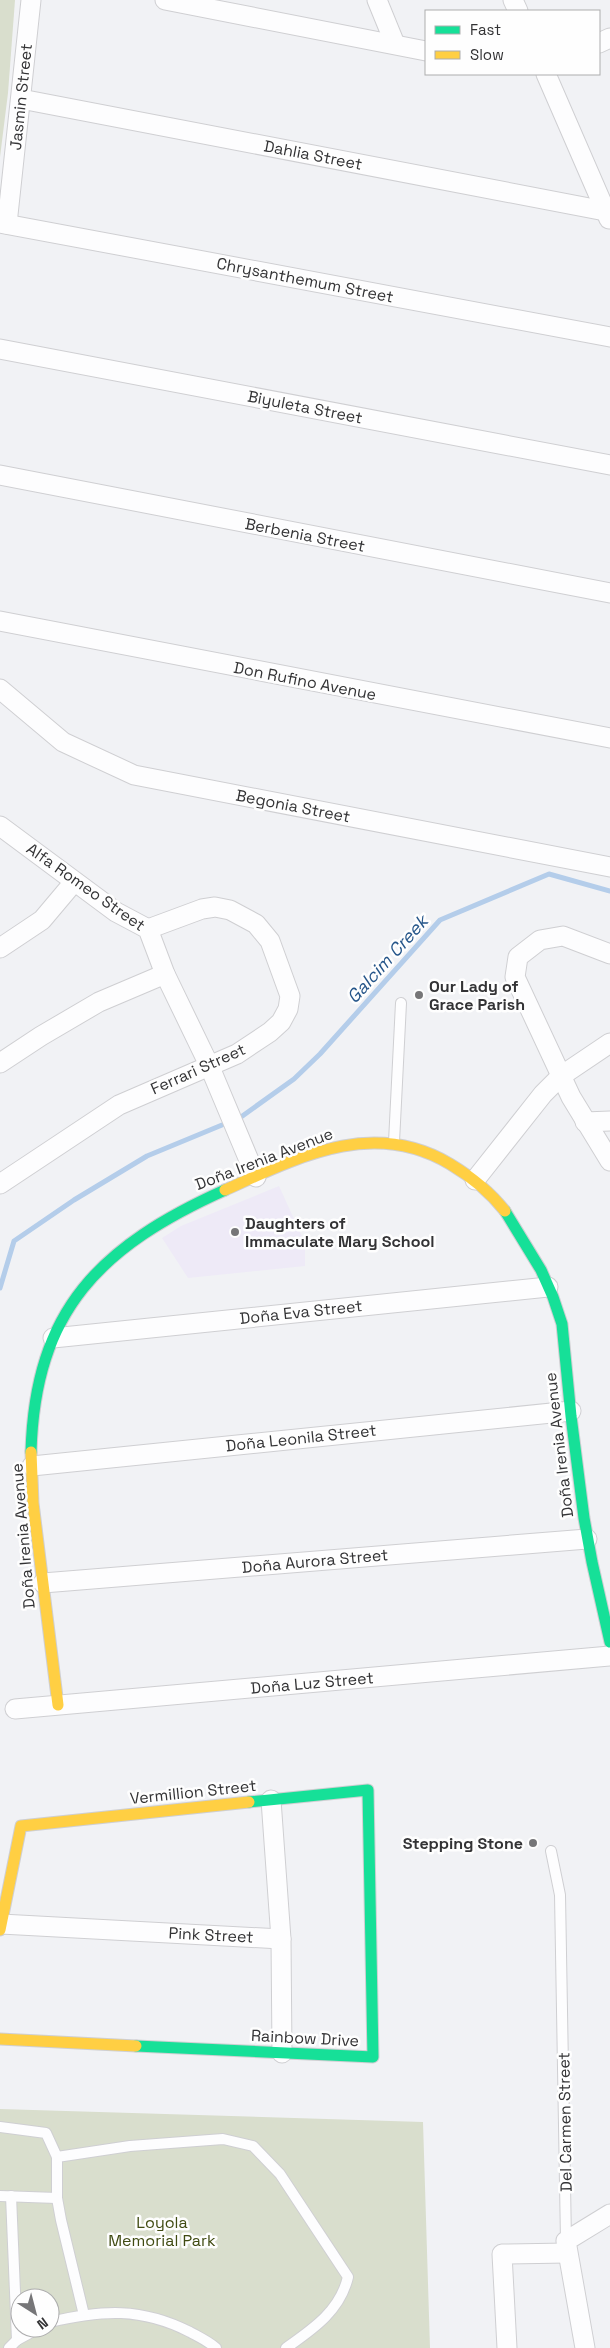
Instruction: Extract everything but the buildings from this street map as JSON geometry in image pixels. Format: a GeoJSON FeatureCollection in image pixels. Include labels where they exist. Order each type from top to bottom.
{"type":"FeatureCollection","features":[{"type":"Feature","properties":{"kind":"street","name":"Jasmin Street"},"geometry":{"type":"LineString","coordinates":[[4,224],[22,99],[31,0]]}},
{"type":"Feature","properties":{"kind":"street"},"geometry":{"type":"LineString","coordinates":[[165,0],[425,51]]}},
{"type":"Feature","properties":{"kind":"street"},"geometry":{"type":"LineString","coordinates":[[377,0],[395,44]]}},
{"type":"Feature","properties":{"kind":"street"},"geometry":{"type":"LineString","coordinates":[[546,75],[608,216]]}},
{"type":"Feature","properties":{"kind":"street","name":"Dahlia Street"},"geometry":{"type":"LineString","coordinates":[[22,99],[608,216]]}},
{"type":"Feature","properties":{"kind":"street","name":"Chrysanthemum Street"},"geometry":{"type":"LineString","coordinates":[[4,224],[610,337]]}},
{"type":"Feature","properties":{"kind":"street","name":"Biyuleta Street"},"geometry":{"type":"LineString","coordinates":[[0,349],[610,465]]}},
{"type":"Feature","properties":{"kind":"street","name":"Berbenia Street"},"geometry":{"type":"LineString","coordinates":[[0,475],[450,564],[610,593]]}},
{"type":"Feature","properties":{"kind":"street","name":"Don Rufino Avenue"},"geometry":{"type":"LineString","coordinates":[[0,621],[610,738]]}},
{"type":"Feature","properties":{"kind":"street","name":"Begonia Street"},"geometry":{"type":"LineString","coordinates":[[0,689],[63,742],[134,775],[610,867]]}},
{"type":"Feature","properties":{"kind":"street","name":"Alfa Romeo Street"},"geometry":{"type":"LineString","coordinates":[[0,826],[116,912],[148,929],[165,974],[209,1065],[256,1177]]}},
{"type":"Feature","properties":{"kind":"street"},"geometry":{"type":"LineString","coordinates":[[0,948],[42,920],[74,882]]}},
{"type":"Feature","properties":{"kind":"street","name":"Ferrari Street"},"geometry":{"type":"LineString","coordinates":[[0,1184],[119,1105],[237,1054],[256,1043],[280,1022],[288,1009],[290,996],[270,941],[256,924],[230,910],[216,907],[202,909],[148,929]]}},
{"type":"Feature","properties":{"kind":"street"},"geometry":{"type":"LineString","coordinates":[[610,954],[563,936],[540,940],[518,957],[515,977],[560,1076],[585,1122],[610,1161]]}},
{"type":"Feature","properties":{"kind":"street"},"geometry":{"type":"LineString","coordinates":[[0,1063],[99,1002],[165,974]]}},
{"type":"Feature","properties":{"kind":"street"},"geometry":{"type":"LineString","coordinates":[[475,1180],[522,1118],[560,1076],[610,1043]]}},
{"type":"Feature","properties":{"kind":"street"},"geometry":{"type":"LineString","coordinates":[[585,1122],[610,1120]]}},
{"type":"Feature","properties":{"kind":"street","name":"Doña Irenia Avenue"},"geometry":{"type":"LineString","coordinates":[[58,1705],[31,1481],[32,1436],[37,1394],[53,1338],[73,1300],[98,1271],[128,1245],[162,1220],[256,1177],[319,1152],[360,1142],[394,1143],[427,1154],[451,1165],[475,1180],[510,1217],[548,1287],[561,1323],[587,1539],[610,1642]]}},
{"type":"Feature","properties":{"kind":"street","name":"Doña Eva Street"},"geometry":{"type":"LineString","coordinates":[[53,1338],[548,1287]]}},
{"type":"Feature","properties":{"kind":"street","name":"Doña Leonila Street"},"geometry":{"type":"LineString","coordinates":[[32,1466],[571,1411]]}},
{"type":"Feature","properties":{"kind":"street","name":"Doña Aurora Street"},"geometry":{"type":"LineString","coordinates":[[43,1583],[587,1539]]}},
{"type":"Feature","properties":{"kind":"street","name":"Doña Luz Street"},"geometry":{"type":"LineString","coordinates":[[14,1709],[610,1656]]}},
{"type":"Feature","properties":{"kind":"street","name":"Vermillion Street"},"geometry":{"type":"LineString","coordinates":[[1,1927],[22,1826],[368,1790]]}},
{"type":"Feature","properties":{"kind":"street","name":"Rainbow Drive"},"geometry":{"type":"LineString","coordinates":[[0,2039],[373,2057],[368,1790]]}},
{"type":"Feature","properties":{"kind":"street"},"geometry":{"type":"LineString","coordinates":[[271,1800],[281,1939],[282,2053]]}},
{"type":"Feature","properties":{"kind":"street","name":"Pink Street"},"geometry":{"type":"LineString","coordinates":[[1,1927],[281,1939]]}},
{"type":"Feature","properties":{"kind":"street"},"geometry":{"type":"LineString","coordinates":[[507,2348],[502,2254],[567,2247],[610,2214]]}},
{"type":"Feature","properties":{"kind":"street","name":"Del Carmen Street"},"geometry":{"type":"LineString","coordinates":[[567,2247],[585,2348]]}},
{"type":"Feature","properties":{"kind":"lane"},"geometry":{"type":"LineString","coordinates":[[394,1143],[401,1003]]}},
{"type":"Feature","properties":{"kind":"lane","name":"Del Carmen Street"},"geometry":{"type":"LineString","coordinates":[[551,1851],[560,1895],[567,2247]]}},
{"type":"Feature","properties":{"kind":"lane"},"geometry":{"type":"LineString","coordinates":[[0,2127],[46,2133],[57,2158],[57,2198],[84,2314]]}},
{"type":"Feature","properties":{"kind":"lane"},"geometry":{"type":"LineString","coordinates":[[57,2158],[130,2146],[223,2139],[253,2146],[280,2174],[348,2276],[339,2302],[318,2325],[286,2348]]}},
{"type":"Feature","properties":{"kind":"lane"},"geometry":{"type":"LineString","coordinates":[[17,2340],[5,2196],[57,2198]]}},
{"type":"Feature","properties":{"kind":"lane"},"geometry":{"type":"LineString","coordinates":[[60,2320],[84,2314],[136,2313],[172,2323],[210,2342],[216,2348]]}},
{"type":"Feature","properties":{"kind":"lane"},"geometry":{"type":"LineString","coordinates":[[9,2348],[21,2338]]}},
{"type":"Feature","properties":{"kind":"shaded area","name":"Daughters of Immaculate Mary School"},"geometry":{"type":"Polygon","coordinates":[[[279,1186],[305,1243],[305,1266],[188,1278],[162,1238],[181,1226],[279,1186]]]}},
{"type":"Feature","properties":{"kind":"green space"},"geometry":{"type":"Polygon","coordinates":[[[0,0],[15,0],[8,93],[0,157],[0,0]]]}},
{"type":"Feature","properties":{"kind":"green space","name":"Loyola Memorial Park"},"geometry":{"type":"Polygon","coordinates":[[[0,2109],[423,2122],[430,2348],[0,2348],[0,2109]]]}},
{"type":"Feature","properties":{"kind":"waterway","name":"Galcim Creek"},"geometry":{"type":"LineString","coordinates":[[241,1117],[294,1079],[320,1054],[440,920],[549,874],[610,891]]}},
{"type":"Feature","properties":{"kind":"waterway","name":"Galcim Creek"},"geometry":{"type":"LineString","coordinates":[[0,1288],[14,1241],[74,1200],[147,1156],[222,1125]]}},
{"type":"Feature","properties":{"kind":"traffic: fast"},"geometry":{"type":"LineString","coordinates":[[31,1452],[35,1402],[46,1359],[61,1321],[83,1288],[110,1260],[143,1234],[181,1211],[225,1190]]}},
{"type":"Feature","properties":{"kind":"traffic: fast"},"geometry":{"type":"LineString","coordinates":[[505,1211],[541,1270],[562,1324],[584,1518],[610,1642]]}},
{"type":"Feature","properties":{"kind":"traffic: fast"},"geometry":{"type":"LineString","coordinates":[[136,2046],[373,2057],[368,1790],[249,1802]]}},
{"type":"Feature","properties":{"kind":"traffic: slow"},"geometry":{"type":"LineString","coordinates":[[225,1190],[308,1155],[336,1147],[364,1143],[393,1144],[421,1151],[450,1164],[479,1185],[505,1211]]}},
{"type":"Feature","properties":{"kind":"traffic: slow"},"geometry":{"type":"LineString","coordinates":[[31,1452],[33,1503],[58,1705]]}},
{"type":"Feature","properties":{"kind":"traffic: slow"},"geometry":{"type":"LineString","coordinates":[[0,1930],[21,1826],[249,1802]]}},
{"type":"Feature","properties":{"kind":"traffic: slow"},"geometry":{"type":"LineString","coordinates":[[0,2039],[136,2046]]}},
{"type":"Feature","properties":{"kind":"place","name":"Our Lady of Grace Parish"},"geometry":{"type":"Point","coordinates":[419,995]}},
{"type":"Feature","properties":{"kind":"place","name":"Daughters of Immaculate Mary School"},"geometry":{"type":"Point","coordinates":[235,1232]}},
{"type":"Feature","properties":{"kind":"place","name":"Stepping Stone"},"geometry":{"type":"Point","coordinates":[533,1843]}}]}
